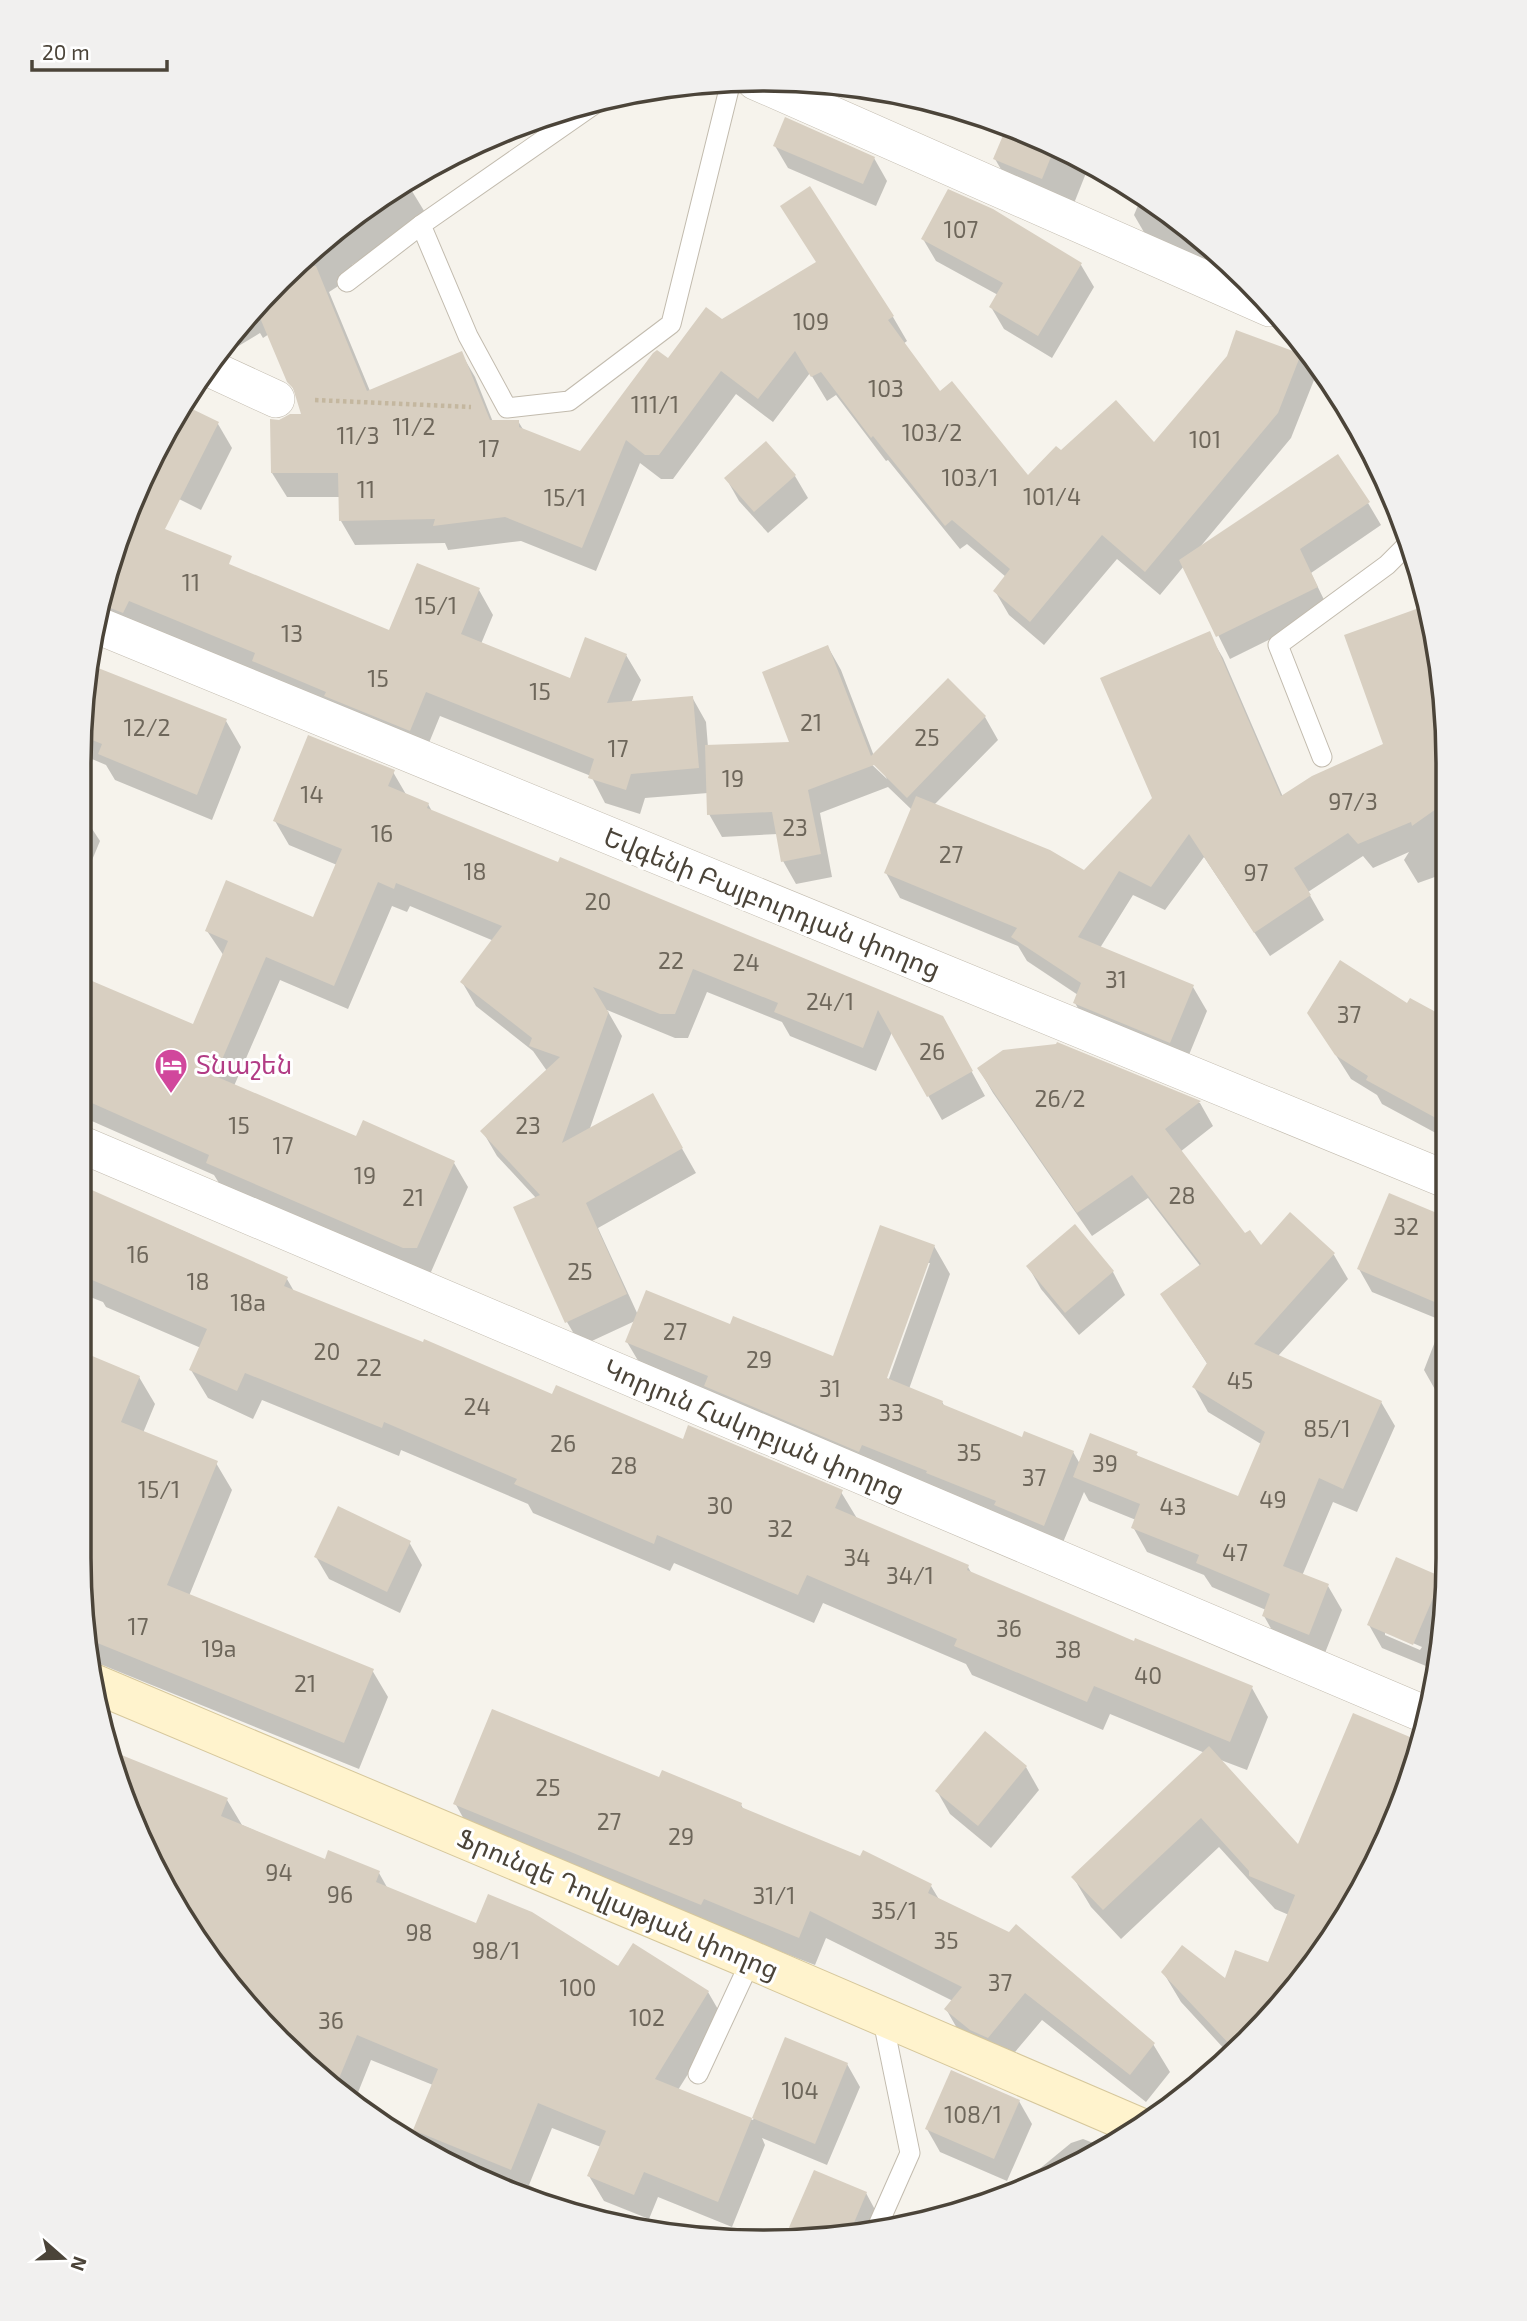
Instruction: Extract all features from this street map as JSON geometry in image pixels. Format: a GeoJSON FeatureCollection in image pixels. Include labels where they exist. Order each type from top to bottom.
{"type":"FeatureCollection","features":[{"type":"Feature","properties":{"kind":"street"},"geometry":{"type":"LineString","coordinates":[[779,91],[1248,297]]}},
{"type":"Feature","properties":{"kind":"street"},"geometry":{"type":"LineString","coordinates":[[217,372],[276,398]]}},
{"type":"Feature","properties":{"kind":"street","name":"Եվգենի Բայբուրդյան փողոց"},"geometry":{"type":"LineString","coordinates":[[105,628],[1436,1175]]}},
{"type":"Feature","properties":{"kind":"street","name":"Կորյուն Հակոբյան փողոց"},"geometry":{"type":"LineString","coordinates":[[91,1149],[1418,1711]]}},
{"type":"Feature","properties":{"kind":"street","name":"Ֆրունզե Դովլաթյան փողոց"},"geometry":{"type":"LineString","coordinates":[[104,1688],[882,2015],[1129,2122]]}},
{"type":"Feature","properties":{"kind":"lane"},"geometry":{"type":"LineString","coordinates":[[421,225],[468,336],[507,408],[569,401],[671,324],[728,92]]}},
{"type":"Feature","properties":{"kind":"lane"},"geometry":{"type":"LineString","coordinates":[[347,282],[421,225],[576,118]]}},
{"type":"Feature","properties":{"kind":"lane"},"geometry":{"type":"LineString","coordinates":[[1322,757],[1278,645],[1387,565],[1401,551]]}},
{"type":"Feature","properties":{"kind":"lane"},"geometry":{"type":"LineString","coordinates":[[698,2074],[751,1960]]}},
{"type":"Feature","properties":{"kind":"lane"},"geometry":{"type":"LineString","coordinates":[[881,2219],[911,2153],[882,2015]]}},
{"type":"Feature","properties":{"kind":"path"},"geometry":{"type":"LineString","coordinates":[[276,398],[507,408]]}},
{"type":"Feature","properties":{"kind":"building"},"geometry":{"type":"Polygon","coordinates":[[[785,117],[875,157],[863,184],[773,146],[785,117]]]}},
{"type":"Feature","properties":{"kind":"building"},"geometry":{"type":"Polygon","coordinates":[[[1003,135],[1051,156],[1042,179],[993,159],[1003,135]]]}},
{"type":"Feature","properties":{"kind":"building"},"geometry":{"type":"Polygon","coordinates":[[[810,186],[894,316],[888,320],[940,391],[952,381],[1028,475],[1056,446],[1061,450],[1116,400],[1154,442],[1227,356],[1236,330],[1295,352],[1300,358],[1278,413],[1145,572],[1102,535],[1030,622],[993,591],[1010,569],[952,520],[945,526],[873,436],[871,438],[821,372],[811,377],[795,351],[758,399],[721,371],[659,455],[645,455],[626,440],[582,548],[505,517],[433,526],[435,519],[339,521],[338,473],[271,473],[270,419],[279,420],[290,414],[301,414],[293,388],[287,382],[260,318],[311,266],[316,266],[367,391],[462,351],[490,420],[519,420],[519,427],[580,451],[653,353],[657,350],[668,358],[706,307],[722,319],[816,262],[780,206],[810,186]]]}},
{"type":"Feature","properties":{"kind":"building"},"geometry":{"type":"Polygon","coordinates":[[[948,189],[993,209],[1082,263],[1038,336],[989,307],[1003,283],[921,239],[948,189]]]}},
{"type":"Feature","properties":{"kind":"building"},"geometry":{"type":"Polygon","coordinates":[[[192,409],[219,422],[165,529],[232,556],[229,564],[389,630],[417,563],[480,588],[461,634],[570,678],[585,637],[627,654],[607,703],[693,696],[699,768],[631,774],[626,790],[588,778],[594,759],[426,692],[410,731],[324,696],[326,692],[252,661],[255,653],[129,601],[123,613],[110,608],[127,547],[160,466],[192,409]]]}},
{"type":"Feature","properties":{"kind":"building"},"geometry":{"type":"Polygon","coordinates":[[[766,441],[796,475],[754,512],[724,478],[766,441]]]}},
{"type":"Feature","properties":{"kind":"building"},"geometry":{"type":"Polygon","coordinates":[[[1338,454],[1370,502],[1300,549],[1318,587],[1216,637],[1179,560],[1338,454]]]}},
{"type":"Feature","properties":{"kind":"building"},"geometry":{"type":"Polygon","coordinates":[[[1418,609],[1435,720],[1436,809],[1412,826],[1411,822],[1358,844],[1348,833],[1294,868],[1311,895],[1254,933],[1189,834],[1151,887],[1119,871],[1078,937],[1194,985],[1170,1043],[1073,1003],[1081,983],[1011,937],[1017,928],[884,873],[916,796],[1050,850],[1084,870],[1152,798],[1100,678],[1210,631],[1281,796],[1312,776],[1383,744],[1344,635],[1418,609]]]}},
{"type":"Feature","properties":{"kind":"building"},"geometry":{"type":"Polygon","coordinates":[[[828,645],[871,756],[948,678],[986,716],[907,798],[874,765],[808,790],[821,854],[781,862],[772,812],[707,815],[705,745],[789,742],[762,672],[828,645]]]}},
{"type":"Feature","properties":{"kind":"building"},"geometry":{"type":"Polygon","coordinates":[[[98,668],[227,719],[197,795],[98,754],[102,744],[92,740],[98,668]]]}},
{"type":"Feature","properties":{"kind":"building"},"geometry":{"type":"Polygon","coordinates":[[[308,735],[395,770],[388,786],[429,803],[427,808],[558,862],[560,857],[943,1016],[973,1071],[927,1097],[878,1010],[863,1048],[774,1012],[778,1003],[693,969],[675,1014],[660,1014],[593,987],[609,1011],[562,1143],[653,1093],[683,1148],[586,1203],[627,1294],[565,1323],[513,1207],[540,1195],[480,1131],[560,1057],[529,1046],[532,1038],[460,982],[502,926],[396,883],[394,889],[378,882],[334,986],[266,957],[215,1076],[356,1136],[363,1120],[455,1161],[417,1248],[403,1248],[206,1163],[209,1155],[91,1103],[91,981],[193,1024],[228,941],[205,931],[226,880],[313,917],[342,849],[273,821],[308,735]]]}},
{"type":"Feature","properties":{"kind":"building"},"geometry":{"type":"Polygon","coordinates":[[[1340,960],[1407,1003],[1410,998],[1436,1012],[1436,1118],[1366,1080],[1368,1076],[1335,1055],[1307,1013],[1340,960]]]}},
{"type":"Feature","properties":{"kind":"building"},"geometry":{"type":"Polygon","coordinates":[[[1057,1042],[1201,1101],[1165,1129],[1245,1233],[1250,1230],[1261,1245],[1290,1212],[1335,1253],[1254,1344],[1382,1401],[1343,1489],[1319,1478],[1283,1566],[1329,1584],[1309,1635],[1262,1616],[1270,1594],[1196,1563],[1199,1555],[1131,1528],[1140,1504],[1073,1477],[1090,1433],[1138,1452],[1136,1455],[1238,1496],[1265,1432],[1192,1387],[1207,1363],[1160,1294],[1201,1264],[1132,1175],[1077,1213],[977,1068],[1003,1050],[1057,1042]]]}},
{"type":"Feature","properties":{"kind":"building"},"geometry":{"type":"Polygon","coordinates":[[[91,1190],[288,1277],[284,1286],[423,1342],[424,1339],[552,1394],[556,1385],[683,1439],[688,1425],[843,1490],[835,1508],[969,1565],[967,1570],[1134,1641],[1135,1638],[1253,1686],[1230,1742],[1094,1686],[1087,1702],[954,1646],[957,1639],[807,1575],[798,1595],[657,1535],[654,1544],[514,1484],[517,1479],[384,1422],[382,1428],[245,1373],[237,1391],[189,1370],[207,1329],[91,1280],[91,1190]]]}},
{"type":"Feature","properties":{"kind":"building"},"geometry":{"type":"Polygon","coordinates":[[[1389,1193],[1436,1213],[1436,1303],[1357,1269],[1389,1193]]]}},
{"type":"Feature","properties":{"kind":"building"},"geometry":{"type":"Polygon","coordinates":[[[1075,1224],[1114,1271],[1065,1313],[1026,1266],[1075,1224]]]}},
{"type":"Feature","properties":{"kind":"building"},"geometry":{"type":"Polygon","coordinates":[[[880,1225],[935,1245],[887,1378],[1022,1437],[1024,1431],[1074,1451],[1044,1526],[994,1505],[996,1501],[926,1473],[927,1471],[862,1445],[859,1452],[704,1386],[708,1376],[625,1342],[646,1290],[730,1324],[733,1316],[833,1356],[880,1225]]]}},
{"type":"Feature","properties":{"kind":"building"},"geometry":{"type":"Polygon","coordinates":[[[91,1356],[140,1376],[121,1422],[218,1461],[167,1585],[374,1669],[344,1743],[97,1643],[91,1558],[91,1356]]]}},
{"type":"Feature","properties":{"kind":"building"},"geometry":{"type":"Polygon","coordinates":[[[338,1506],[411,1541],[387,1592],[314,1557],[338,1506]]]}},
{"type":"Feature","properties":{"kind":"building"},"geometry":{"type":"Polygon","coordinates":[[[1396,1557],[1436,1574],[1435,1593],[1413,1645],[1367,1625],[1396,1557]]]}},
{"type":"Feature","properties":{"kind":"building"},"geometry":{"type":"Polygon","coordinates":[[[492,1709],[659,1777],[662,1770],[742,1803],[741,1807],[860,1856],[863,1850],[932,1884],[928,1893],[1009,1932],[1016,1924],[1155,2043],[1130,2075],[1025,1993],[988,2038],[970,2030],[944,2009],[962,1987],[810,1911],[799,1938],[704,1899],[701,1905],[453,1804],[492,1709]]]}},
{"type":"Feature","properties":{"kind":"building"},"geometry":{"type":"Polygon","coordinates":[[[1353,1713],[1411,1738],[1385,1815],[1346,1894],[1297,1967],[1228,2043],[1161,1972],[1182,1945],[1225,1978],[1235,1950],[1268,1962],[1295,1895],[1249,1876],[1249,1871],[1201,1818],[1103,1910],[1071,1877],[1209,1746],[1298,1844],[1353,1713]]]}},
{"type":"Feature","properties":{"kind":"building"},"geometry":{"type":"Polygon","coordinates":[[[985,1731],[1027,1766],[978,1826],[935,1791],[985,1731]]]}},
{"type":"Feature","properties":{"kind":"building"},"geometry":{"type":"Polygon","coordinates":[[[121,1755],[228,1798],[221,1816],[325,1859],[328,1850],[380,1871],[376,1882],[476,1923],[488,1894],[532,1912],[618,1966],[633,1943],[709,1991],[655,2079],[752,2118],[718,2202],[644,2172],[634,2195],[587,2176],[606,2131],[538,2103],[511,2170],[413,2130],[438,2069],[357,2035],[339,2079],[288,2033],[258,2001],[204,1931],[181,1894],[142,1815],[121,1755]]]}},
{"type":"Feature","properties":{"kind":"building"},"geometry":{"type":"Polygon","coordinates":[[[785,2037],[848,2063],[815,2144],[752,2118],[785,2037]]]}},
{"type":"Feature","properties":{"kind":"building"},"geometry":{"type":"Polygon","coordinates":[[[951,2070],[1020,2100],[994,2159],[925,2129],[951,2070]]]}},
{"type":"Feature","properties":{"kind":"building"},"geometry":{"type":"Polygon","coordinates":[[[814,2170],[867,2192],[854,2224],[788,2229],[814,2170]]]}},
{"type":"Feature","properties":{"kind":"place","name":"Տնաշեն"},"geometry":{"type":"Point","coordinates":[171,1095]}}]}
